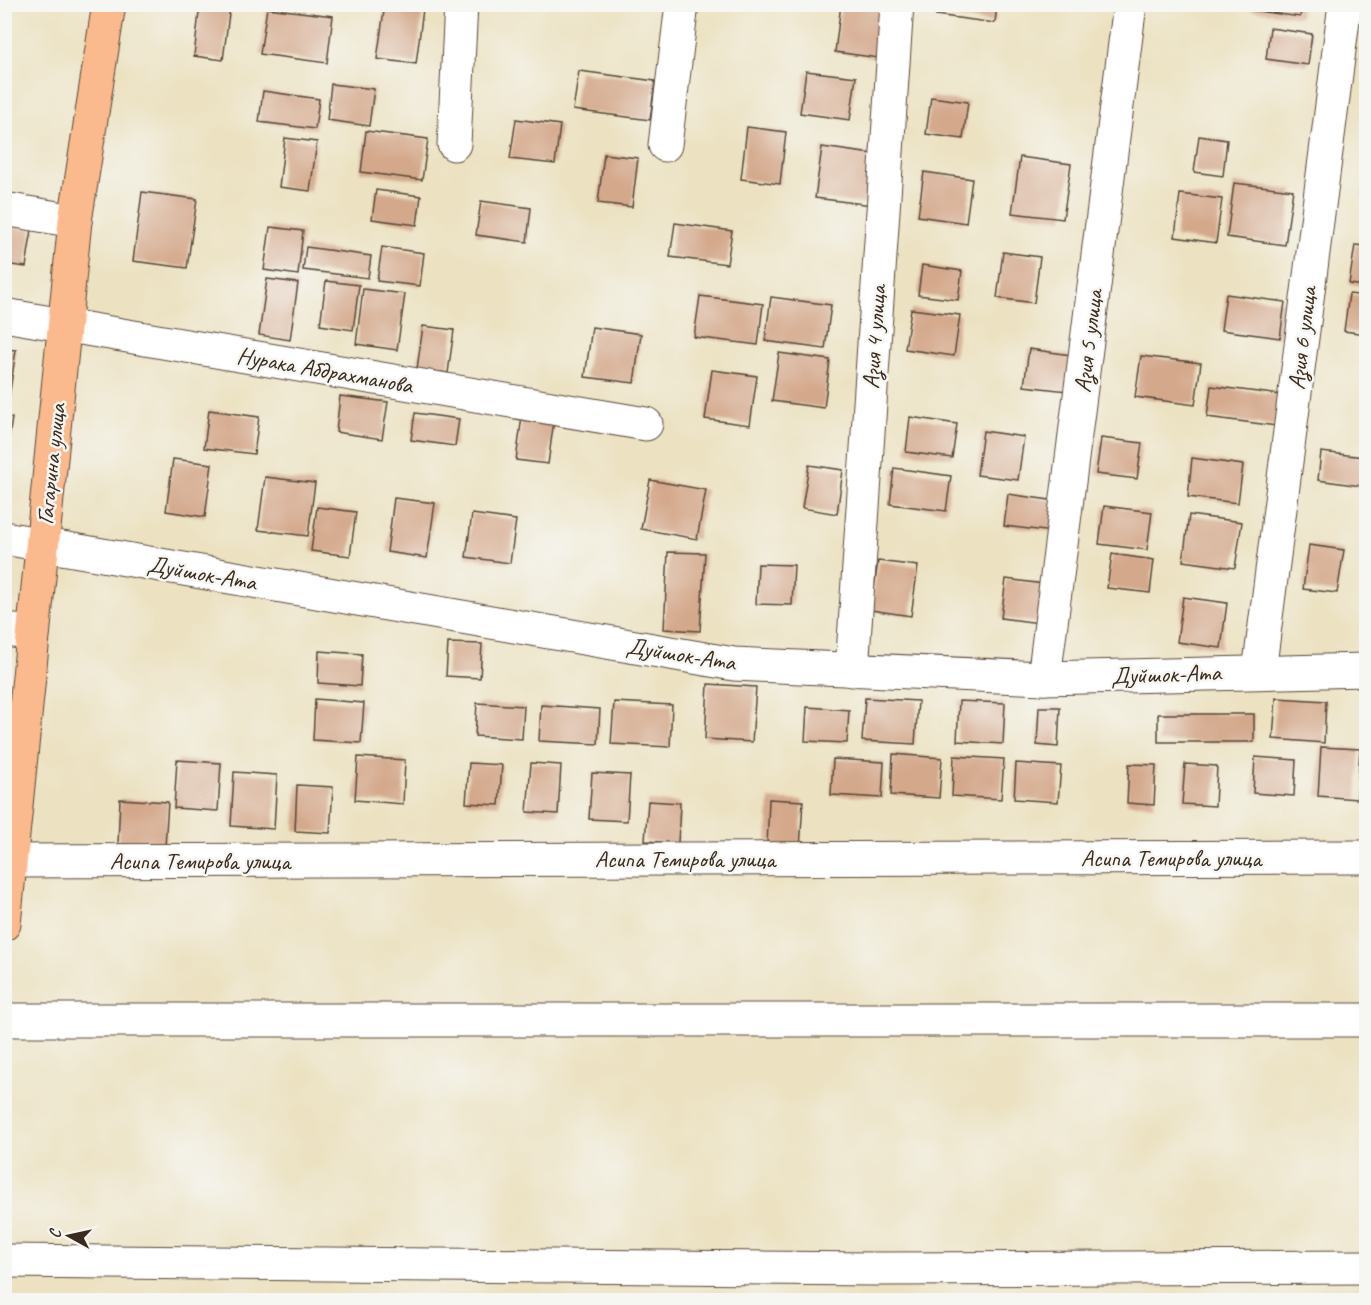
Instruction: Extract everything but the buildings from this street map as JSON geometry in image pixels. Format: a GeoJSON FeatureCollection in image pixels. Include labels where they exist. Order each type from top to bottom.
{"type":"FeatureCollection","features":[{"type":"Feature","properties":{"kind":"main road","name":"Гагарина улица"},"geometry":{"type":"LineString","coordinates":[[4,924],[19,632],[42,546],[75,221],[109,4]]}},
{"type":"Feature","properties":{"kind":"street"},"geometry":{"type":"LineString","coordinates":[[454,144],[461,4]]}},
{"type":"Feature","properties":{"kind":"street"},"geometry":{"type":"LineString","coordinates":[[665,145],[682,4]]}},
{"type":"Feature","properties":{"kind":"street","name":"Азия 4 улица"},"geometry":{"type":"LineString","coordinates":[[852,670],[897,4]]}},
{"type":"Feature","properties":{"kind":"street","name":"Азия 5 улица"},"geometry":{"type":"LineString","coordinates":[[1044,678],[1130,4]]}},
{"type":"Feature","properties":{"kind":"street","name":"Азия 6 улица"},"geometry":{"type":"LineString","coordinates":[[1260,672],[1345,4]]}},
{"type":"Feature","properties":{"kind":"street"},"geometry":{"type":"LineString","coordinates":[[4,209],[75,221]]}},
{"type":"Feature","properties":{"kind":"street","name":"Нурака Абдрахманова"},"geometry":{"type":"LineString","coordinates":[[4,315],[646,424]]}},
{"type":"Feature","properties":{"kind":"street","name":"Дуйшок-Ата"},"geometry":{"type":"LineString","coordinates":[[4,538],[734,664],[1044,678],[1366,670]]}},
{"type":"Feature","properties":{"kind":"street","name":"Асипа Темирова улица"},"geometry":{"type":"LineString","coordinates":[[8,861],[1366,858]]}},
{"type":"Feature","properties":{"kind":"street"},"geometry":{"type":"LineString","coordinates":[[4,1020],[1366,1020]]}},
{"type":"Feature","properties":{"kind":"street"},"geometry":{"type":"LineString","coordinates":[[4,1261],[875,1269],[1366,1267]]}}]}
